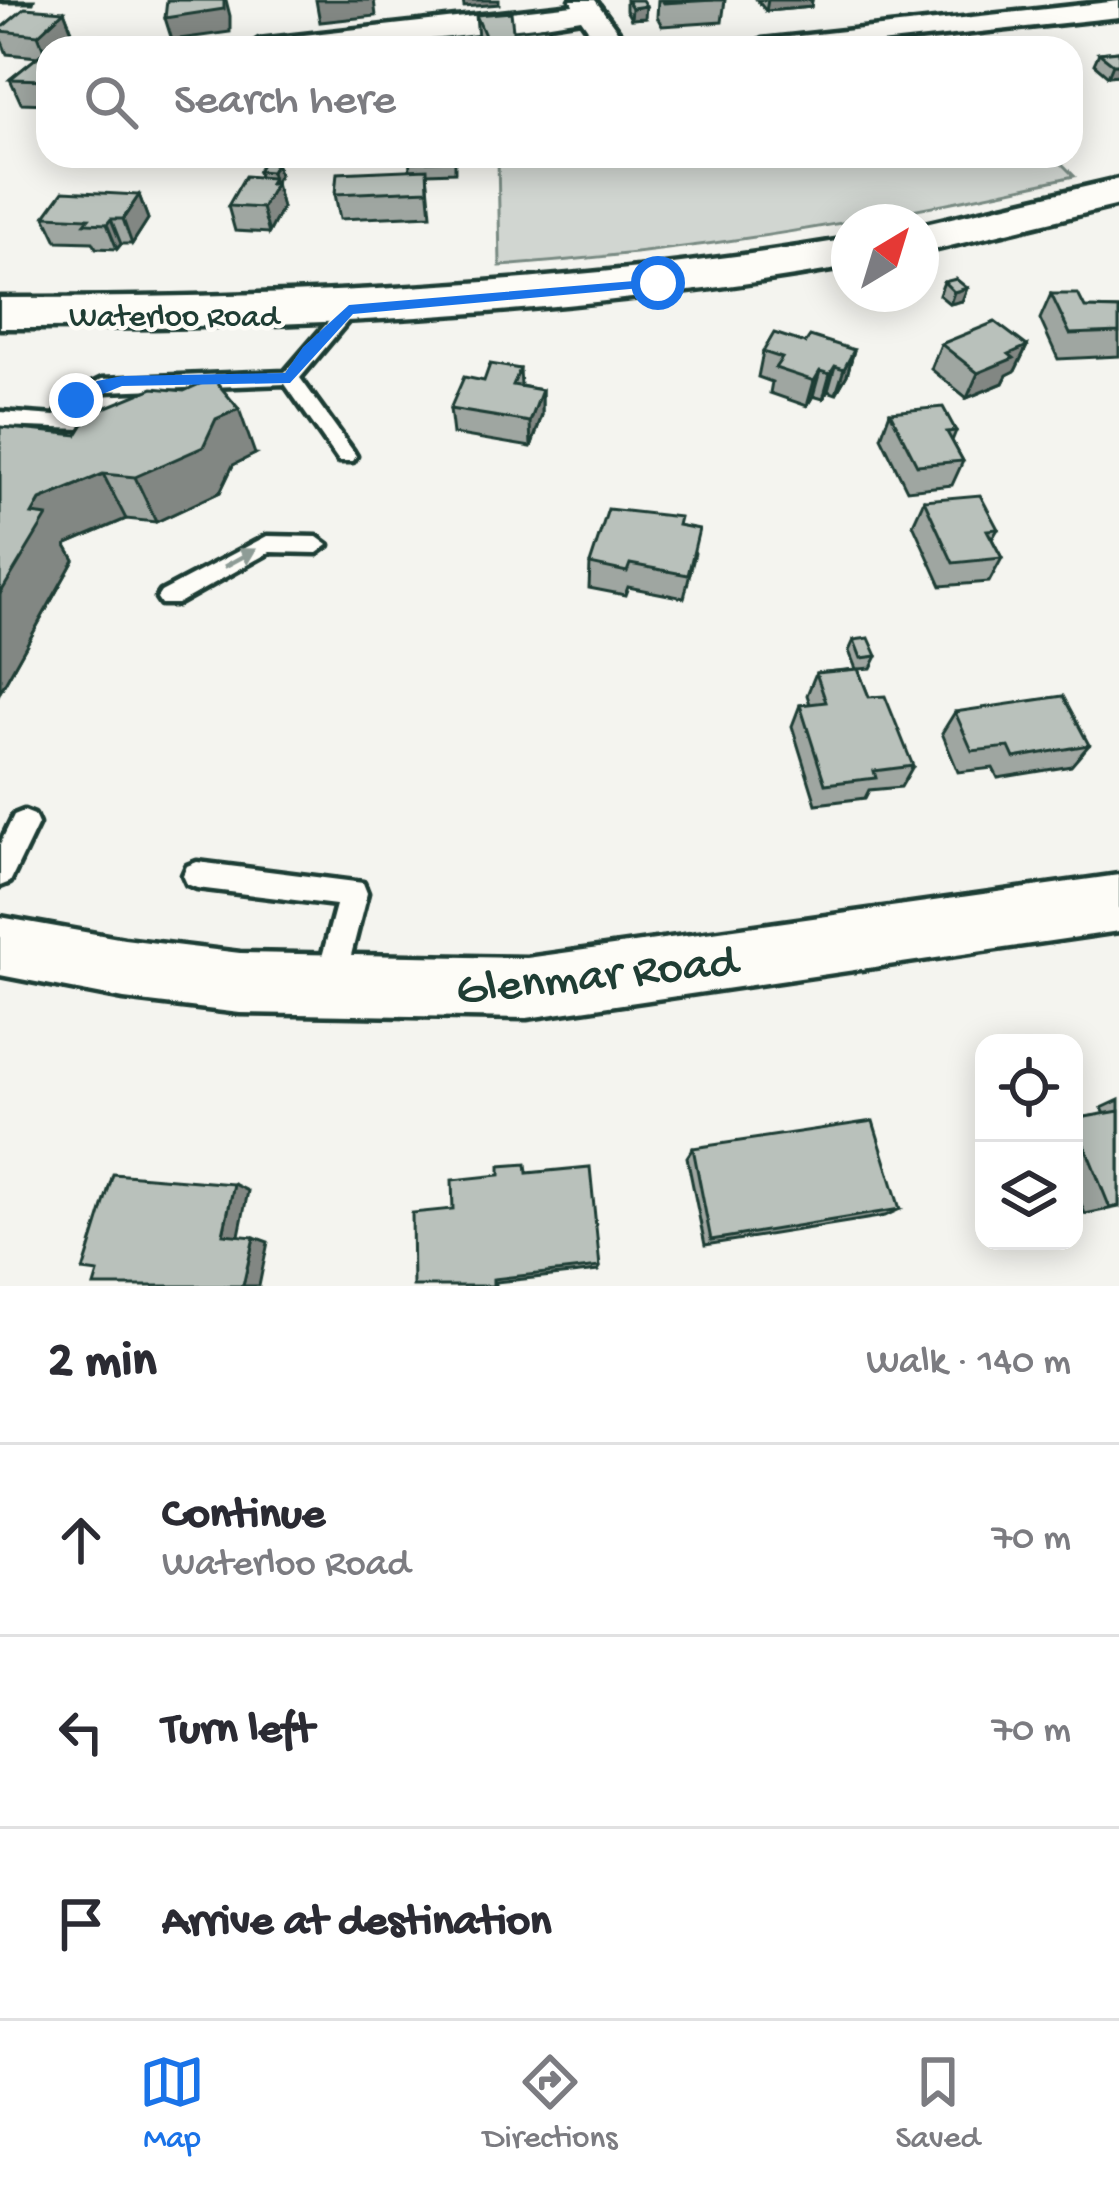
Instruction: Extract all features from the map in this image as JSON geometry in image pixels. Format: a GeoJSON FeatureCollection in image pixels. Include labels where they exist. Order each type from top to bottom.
{"type":"FeatureCollection","features":[{"type":"Feature","properties":{"kind":"main road"},"geometry":{"type":"LineString","coordinates":[[939,235],[1119,193]]}},
{"type":"Feature","properties":{"kind":"main road","name":"Waterloo Road"},"geometry":{"type":"LineString","coordinates":[[0,314],[349,310],[658,283],[831,257]]}},
{"type":"Feature","properties":{"kind":"street"},"geometry":{"type":"LineString","coordinates":[[381,36],[513,23],[586,5],[603,36]]}},
{"type":"Feature","properties":{"kind":"street"},"geometry":{"type":"LineString","coordinates":[[875,36],[1119,10]]}},
{"type":"Feature","properties":{"kind":"street","name":"Glenmar Road"},"geometry":{"type":"LineString","coordinates":[[0,946],[124,970],[329,988],[527,988],[1119,903]]}},
{"type":"Feature","properties":{"kind":"lane"},"geometry":{"type":"LineString","coordinates":[[290,378],[308,350],[349,310]]}},
{"type":"Feature","properties":{"kind":"lane"},"geometry":{"type":"LineString","coordinates":[[60,423],[76,400],[103,385],[290,378]]}},
{"type":"Feature","properties":{"kind":"lane"},"geometry":{"type":"LineString","coordinates":[[290,378],[346,456]]}},
{"type":"Feature","properties":{"kind":"lane"},"geometry":{"type":"LineString","coordinates":[[140,408],[157,380]]}},
{"type":"Feature","properties":{"kind":"lane"},"geometry":{"type":"LineString","coordinates":[[0,419],[98,426]]}},
{"type":"Feature","properties":{"kind":"lane"},"geometry":{"type":"LineString","coordinates":[[170,598],[267,544],[317,545]]}},
{"type":"Feature","properties":{"kind":"lane"},"geometry":{"type":"LineString","coordinates":[[0,873],[24,824]]}},
{"type":"Feature","properties":{"kind":"lane"},"geometry":{"type":"LineString","coordinates":[[197,875],[353,893],[329,988]]}},
{"type":"Feature","properties":{"kind":"shaded area"},"geometry":{"type":"Polygon","coordinates":[[[498,168],[1066,168],[1074,176],[939,205],[831,204],[831,225],[647,252],[500,266],[498,168]]]}},
{"type":"Feature","properties":{"kind":"building"},"geometry":{"type":"Polygon","coordinates":[[[167,0],[224,0],[224,9],[165,18],[167,0]]]}},
{"type":"Feature","properties":{"kind":"building"},"geometry":{"type":"Polygon","coordinates":[[[627,0],[642,0],[646,6],[632,8],[627,0]]]}},
{"type":"Feature","properties":{"kind":"building"},"geometry":{"type":"Polygon","coordinates":[[[25,8],[64,11],[38,35],[0,31],[25,8]]]}},
{"type":"Feature","properties":{"kind":"building"},"geometry":{"type":"Polygon","coordinates":[[[511,12],[513,30],[548,26],[553,36],[485,36],[476,15],[511,12]]]}},
{"type":"Feature","properties":{"kind":"building"},"geometry":{"type":"Polygon","coordinates":[[[1119,51],[1119,64],[1099,53],[1119,51]]]}},
{"type":"Feature","properties":{"kind":"building"},"geometry":{"type":"Polygon","coordinates":[[[36,58],[36,80],[10,79],[36,58]]]}},
{"type":"Feature","properties":{"kind":"building"},"geometry":{"type":"Polygon","coordinates":[[[427,169],[428,190],[335,194],[337,173],[427,169]]]}},
{"type":"Feature","properties":{"kind":"building"},"geometry":{"type":"Polygon","coordinates":[[[245,176],[272,178],[269,183],[276,183],[262,208],[228,206],[245,176]]]}},
{"type":"Feature","properties":{"kind":"building"},"geometry":{"type":"Polygon","coordinates":[[[63,191],[139,195],[123,219],[107,224],[85,223],[89,218],[45,216],[63,191]]]}},
{"type":"Feature","properties":{"kind":"building"},"geometry":{"type":"Polygon","coordinates":[[[956,279],[967,288],[954,292],[944,282],[956,279]]]}},
{"type":"Feature","properties":{"kind":"building"},"geometry":{"type":"Polygon","coordinates":[[[1051,294],[1078,294],[1085,308],[1119,309],[1119,332],[1070,334],[1051,294]]]}},
{"type":"Feature","properties":{"kind":"building"},"geometry":{"type":"Polygon","coordinates":[[[995,322],[1027,346],[1009,354],[1014,358],[978,373],[941,344],[995,322]]]}},
{"type":"Feature","properties":{"kind":"building"},"geometry":{"type":"Polygon","coordinates":[[[774,333],[805,343],[810,336],[854,350],[844,369],[835,366],[830,374],[820,371],[814,381],[775,368],[782,358],[763,352],[774,333]]]}},
{"type":"Feature","properties":{"kind":"building"},"geometry":{"type":"Polygon","coordinates":[[[490,364],[520,369],[513,385],[542,390],[530,422],[450,409],[464,377],[484,381],[490,364]]]}},
{"type":"Feature","properties":{"kind":"building"},"geometry":{"type":"Polygon","coordinates":[[[213,378],[239,409],[216,419],[203,447],[135,477],[103,474],[40,500],[32,514],[47,516],[0,594],[0,427],[77,435],[90,414],[153,388],[184,391],[213,378]]]}},
{"type":"Feature","properties":{"kind":"building"},"geometry":{"type":"Polygon","coordinates":[[[943,407],[956,431],[947,432],[963,461],[917,465],[890,412],[943,407]]]}},
{"type":"Feature","properties":{"kind":"building"},"geometry":{"type":"Polygon","coordinates":[[[980,495],[998,529],[987,530],[1002,558],[953,563],[924,500],[980,495]]]}},
{"type":"Feature","properties":{"kind":"building"},"geometry":{"type":"Polygon","coordinates":[[[608,509],[680,517],[678,525],[699,529],[688,575],[630,564],[627,572],[590,564],[608,509]]]}},
{"type":"Feature","properties":{"kind":"building"},"geometry":{"type":"Polygon","coordinates":[[[869,638],[877,656],[861,658],[854,640],[869,638]]]}},
{"type":"Feature","properties":{"kind":"building"},"geometry":{"type":"Polygon","coordinates":[[[858,669],[869,697],[885,696],[913,766],[874,771],[876,778],[825,784],[800,705],[826,702],[816,673],[858,669]]]}},
{"type":"Feature","properties":{"kind":"building"},"geometry":{"type":"Polygon","coordinates":[[[1063,696],[1089,745],[1014,758],[1009,747],[972,751],[955,712],[1063,696]]]}},
{"type":"Feature","properties":{"kind":"building"},"geometry":{"type":"Polygon","coordinates":[[[1119,1111],[1119,1206],[1110,1208],[1083,1141],[1083,1117],[1119,1111]]]}},
{"type":"Feature","properties":{"kind":"building"},"geometry":{"type":"Polygon","coordinates":[[[873,1121],[900,1209],[711,1240],[693,1148],[873,1121]]]}},
{"type":"Feature","properties":{"kind":"building"},"geometry":{"type":"Polygon","coordinates":[[[526,1164],[527,1173],[590,1167],[600,1267],[493,1279],[493,1286],[413,1286],[412,1213],[453,1209],[452,1180],[500,1175],[500,1166],[526,1164]]]}},
{"type":"Feature","properties":{"kind":"building"},"geometry":{"type":"Polygon","coordinates":[[[113,1174],[234,1184],[223,1234],[254,1237],[243,1286],[94,1286],[98,1273],[83,1271],[113,1174]]]}},
{"type":"Feature","properties":{"kind":"route"},"geometry":{"type":"LineString","coordinates":[[76,400],[122,381],[290,378],[308,350],[349,310],[658,283]]}}]}
